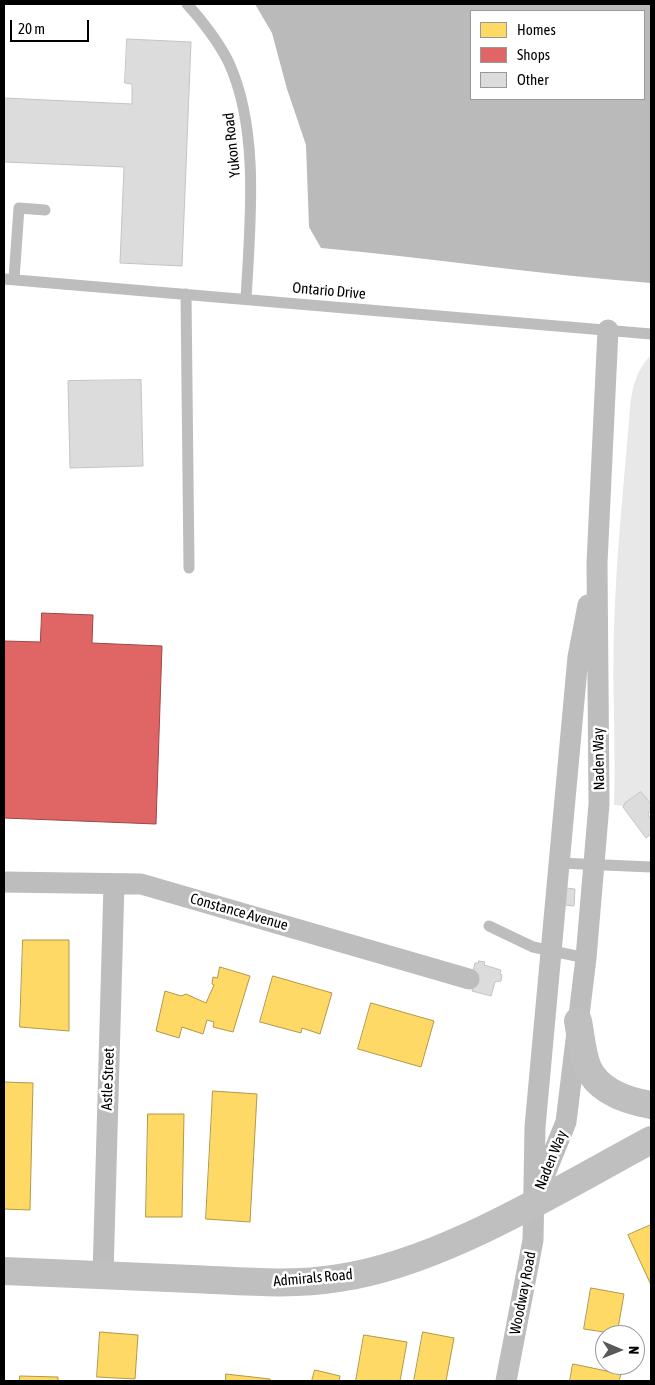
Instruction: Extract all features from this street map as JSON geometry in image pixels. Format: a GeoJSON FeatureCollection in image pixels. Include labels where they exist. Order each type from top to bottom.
{"type":"FeatureCollection","features":[{"type":"Feature","properties":{"kind":"main road"},"geometry":{"type":"LineString","coordinates":[[578,1022],[588,1069],[602,1086],[632,1102],[651,1104]]}},
{"type":"Feature","properties":{"kind":"main road","name":"Admirals Road"},"geometry":{"type":"LineString","coordinates":[[4,1271],[265,1282],[339,1278],[393,1266],[450,1244],[533,1203],[651,1140]]}},
{"type":"Feature","properties":{"kind":"street","name":"Naden Way"},"geometry":{"type":"LineString","coordinates":[[533,1203],[566,1122],[586,958],[599,804],[597,563],[608,330]]}},
{"type":"Feature","properties":{"kind":"street","name":"Naden Way"},"geometry":{"type":"LineString","coordinates":[[533,1203],[535,1127],[578,656],[597,563]]}},
{"type":"Feature","properties":{"kind":"street","name":"Constance Avenue"},"geometry":{"type":"LineString","coordinates":[[4,882],[141,884],[469,979]]}},
{"type":"Feature","properties":{"kind":"street","name":"Astle Street"},"geometry":{"type":"LineString","coordinates":[[103,1275],[114,884]]}},
{"type":"Feature","properties":{"kind":"street","name":"Woodway Road"},"geometry":{"type":"LineString","coordinates":[[506,1381],[533,1240],[533,1203]]}},
{"type":"Feature","properties":{"kind":"lane","name":"Yukon Road"},"geometry":{"type":"LineString","coordinates":[[187,4],[229,62],[244,110],[252,202],[246,299]]}},
{"type":"Feature","properties":{"kind":"lane"},"geometry":{"type":"LineString","coordinates":[[9,279],[18,208],[45,210]]}},
{"type":"Feature","properties":{"kind":"lane","name":"Ontario Drive"},"geometry":{"type":"LineString","coordinates":[[9,279],[651,334]]}},
{"type":"Feature","properties":{"kind":"lane"},"geometry":{"type":"LineString","coordinates":[[186,294],[189,568]]}},
{"type":"Feature","properties":{"kind":"lane"},"geometry":{"type":"LineString","coordinates":[[559,863],[651,867]]}},
{"type":"Feature","properties":{"kind":"lane"},"geometry":{"type":"LineString","coordinates":[[489,926],[533,947],[586,958]]}},
{"type":"Feature","properties":{"kind":"shaded area"},"geometry":{"type":"Polygon","coordinates":[[[255,4],[651,4],[651,283],[568,276],[321,248],[309,227],[306,145],[287,89],[272,33],[255,4]]]}},
{"type":"Feature","properties":{"kind":"shaded area"},"geometry":{"type":"Polygon","coordinates":[[[651,355],[651,804],[641,792],[625,803],[625,806],[614,805],[616,575],[632,394],[638,373],[651,355]]]}},
{"type":"Feature","properties":{"kind":"building: Homes"},"geometry":{"type":"Polygon","coordinates":[[[23,940],[69,940],[69,1031],[20,1027],[23,940]]]}},
{"type":"Feature","properties":{"kind":"building: Homes"},"geometry":{"type":"Polygon","coordinates":[[[220,967],[250,976],[233,1032],[213,1027],[214,1022],[207,1020],[203,1034],[182,1027],[179,1038],[156,1031],[165,991],[181,996],[186,994],[206,1003],[214,985],[212,984],[213,977],[217,978],[220,967]]]}},
{"type":"Feature","properties":{"kind":"building: Homes"},"geometry":{"type":"Polygon","coordinates":[[[273,976],[332,993],[320,1034],[302,1028],[301,1033],[260,1022],[273,976]]]}},
{"type":"Feature","properties":{"kind":"building: Homes"},"geometry":{"type":"Polygon","coordinates":[[[371,1003],[434,1021],[421,1067],[358,1049],[371,1003]]]}},
{"type":"Feature","properties":{"kind":"building: Homes"},"geometry":{"type":"Polygon","coordinates":[[[4,1082],[33,1083],[30,1210],[4,1209],[4,1082]]]}},
{"type":"Feature","properties":{"kind":"building: Homes"},"geometry":{"type":"Polygon","coordinates":[[[213,1091],[257,1094],[250,1222],[206,1219],[213,1091]]]}},
{"type":"Feature","properties":{"kind":"building: Homes"},"geometry":{"type":"Polygon","coordinates":[[[148,1114],[184,1114],[182,1217],[146,1217],[148,1114]]]}},
{"type":"Feature","properties":{"kind":"building: Homes"},"geometry":{"type":"Polygon","coordinates":[[[651,1225],[651,1285],[628,1235],[651,1225]]]}},
{"type":"Feature","properties":{"kind":"building: Homes"},"geometry":{"type":"Polygon","coordinates":[[[591,1288],[624,1294],[619,1325],[595,1325],[595,1331],[584,1329],[591,1288]]]}},
{"type":"Feature","properties":{"kind":"building: Homes"},"geometry":{"type":"Polygon","coordinates":[[[100,1332],[138,1335],[135,1379],[97,1377],[100,1332]]]}},
{"type":"Feature","properties":{"kind":"building: Homes"},"geometry":{"type":"Polygon","coordinates":[[[423,1332],[454,1338],[446,1381],[414,1381],[423,1332]]]}},
{"type":"Feature","properties":{"kind":"building: Homes"},"geometry":{"type":"Polygon","coordinates":[[[364,1335],[407,1342],[400,1381],[356,1381],[364,1335]]]}},
{"type":"Feature","properties":{"kind":"building: Homes"},"geometry":{"type":"Polygon","coordinates":[[[573,1364],[595,1369],[595,1375],[621,1375],[619,1381],[570,1381],[573,1364]]]}},
{"type":"Feature","properties":{"kind":"building: Homes"},"geometry":{"type":"Polygon","coordinates":[[[315,1370],[340,1376],[339,1381],[312,1381],[315,1370]]]}},
{"type":"Feature","properties":{"kind":"building: Homes"},"geometry":{"type":"Polygon","coordinates":[[[226,1374],[270,1379],[270,1381],[226,1381],[226,1374]]]}},
{"type":"Feature","properties":{"kind":"building: Homes"},"geometry":{"type":"Polygon","coordinates":[[[20,1376],[58,1377],[58,1381],[20,1381],[20,1376]]]}},
{"type":"Feature","properties":{"kind":"building: Shops"},"geometry":{"type":"Polygon","coordinates":[[[42,613],[93,615],[92,643],[162,646],[156,824],[4,818],[4,641],[40,642],[42,613]]]}},
{"type":"Feature","properties":{"kind":"building: Other"},"geometry":{"type":"Polygon","coordinates":[[[127,39],[191,42],[182,266],[120,263],[124,167],[4,162],[4,98],[132,104],[132,84],[125,83],[127,39]]]}},
{"type":"Feature","properties":{"kind":"building: Other"},"geometry":{"type":"Polygon","coordinates":[[[141,380],[143,466],[70,468],[68,381],[141,380]]]}},
{"type":"Feature","properties":{"kind":"building: Other"},"geometry":{"type":"Polygon","coordinates":[[[641,792],[651,804],[651,811],[648,814],[651,819],[651,834],[646,838],[623,807],[625,803],[641,792]]]}},
{"type":"Feature","properties":{"kind":"building: Other"},"geometry":{"type":"Polygon","coordinates":[[[566,888],[575,889],[574,906],[564,905],[566,888]]]}},
{"type":"Feature","properties":{"kind":"building: Other"},"geometry":{"type":"Polygon","coordinates":[[[479,961],[485,962],[484,965],[501,970],[501,981],[495,982],[491,996],[472,991],[476,977],[472,975],[475,963],[479,961]]]}}]}
